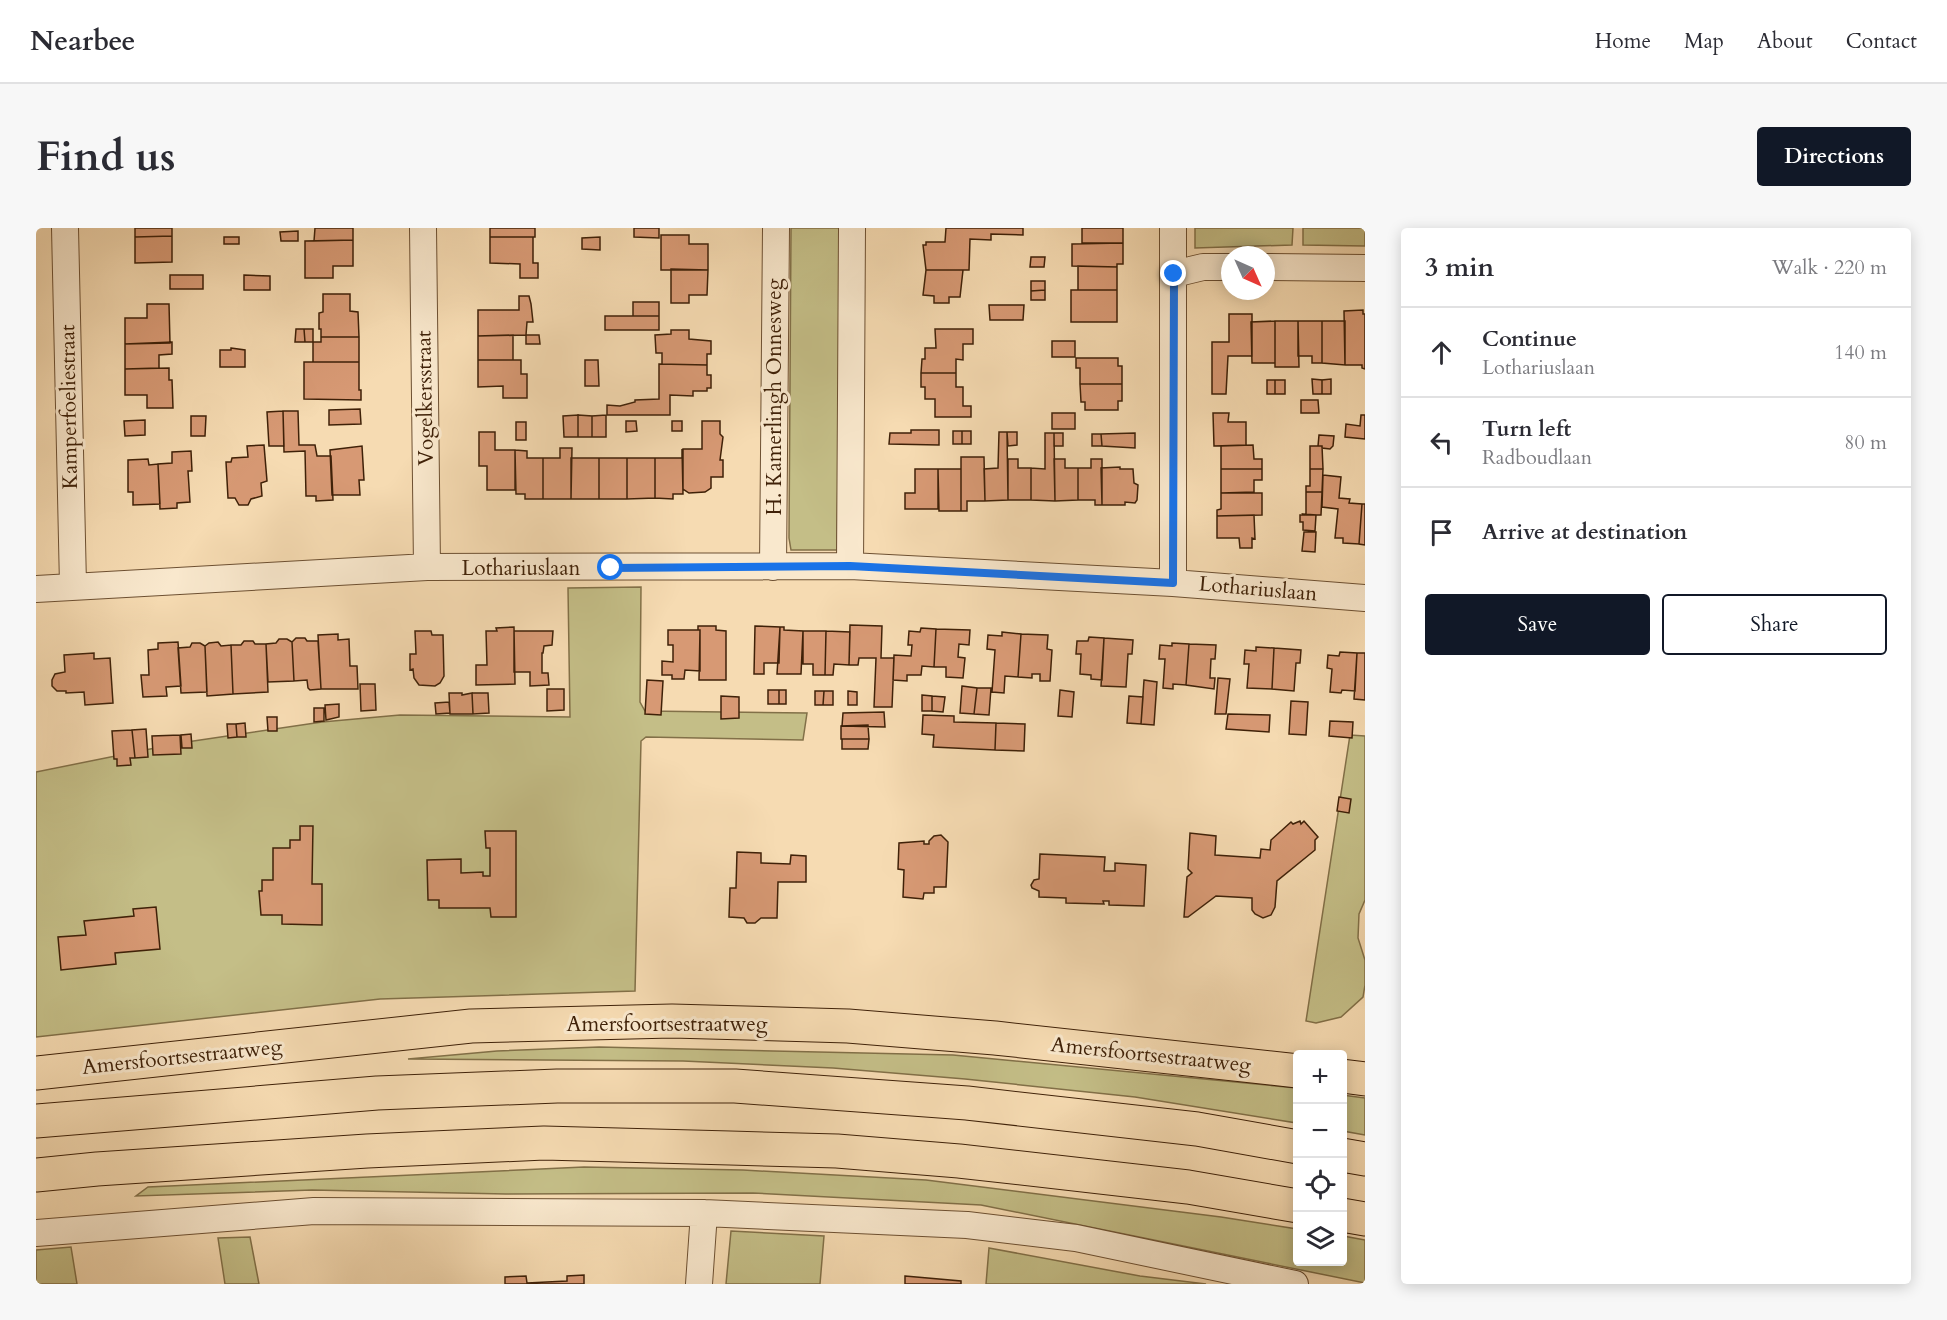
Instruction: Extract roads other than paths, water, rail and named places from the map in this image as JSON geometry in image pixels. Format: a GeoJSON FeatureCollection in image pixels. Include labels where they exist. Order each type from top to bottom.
{"type":"FeatureCollection","features":[{"type":"Feature","properties":{"kind":"main road","name":"Amersfoortsestraatweg"},"geometry":{"type":"LineString","coordinates":[[36,1073],[471,1026],[672,1021],[848,1026],[995,1038],[1293,1070]]}},
{"type":"Feature","properties":{"kind":"main road"},"geometry":{"type":"LineString","coordinates":[[1347,1076],[1365,1078]]}},
{"type":"Feature","properties":{"kind":"main road"},"geometry":{"type":"LineString","coordinates":[[36,1121],[377,1093],[557,1086],[735,1086],[967,1102],[1197,1129],[1293,1146]]}},
{"type":"Feature","properties":{"kind":"main road"},"geometry":{"type":"LineString","coordinates":[[36,1175],[367,1151],[544,1143],[718,1147],[837,1151],[959,1161],[1188,1187],[1293,1205]]}},
{"type":"Feature","properties":{"kind":"main road"},"geometry":{"type":"LineString","coordinates":[[1347,1156],[1365,1159]]}},
{"type":"Feature","properties":{"kind":"main road"},"geometry":{"type":"LineString","coordinates":[[1347,1216],[1365,1219]]}},
{"type":"Feature","properties":{"kind":"street","name":"Kamperfoeliestraat"},"geometry":{"type":"LineString","coordinates":[[66,228],[73,585]]}},
{"type":"Feature","properties":{"kind":"street","name":"Vogelkersstraat"},"geometry":{"type":"LineString","coordinates":[[423,228],[427,567]]}},
{"type":"Feature","properties":{"kind":"street","name":"H. Kamerlingh Onnesweg"},"geometry":{"type":"LineString","coordinates":[[773,567],[776,228]]}},
{"type":"Feature","properties":{"kind":"street"},"geometry":{"type":"LineString","coordinates":[[850,566],[852,228]]}},
{"type":"Feature","properties":{"kind":"street"},"geometry":{"type":"LineString","coordinates":[[1173,228],[1173,583]]}},
{"type":"Feature","properties":{"kind":"street"},"geometry":{"type":"LineString","coordinates":[[1174,274],[1203,267],[1221,267]]}},
{"type":"Feature","properties":{"kind":"street"},"geometry":{"type":"LineString","coordinates":[[1275,267],[1365,268]]}},
{"type":"Feature","properties":{"kind":"street","name":"Lothariuslaan"},"geometry":{"type":"LineString","coordinates":[[36,589],[73,585],[427,567],[850,566],[1173,583],[1365,598]]}},
{"type":"Feature","properties":{"kind":"street"},"geometry":{"type":"LineString","coordinates":[[36,1233],[314,1211],[704,1213],[967,1225],[1076,1238],[1295,1284]]}},
{"type":"Feature","properties":{"kind":"street"},"geometry":{"type":"LineString","coordinates":[[699,1284],[704,1213]]}}]}
